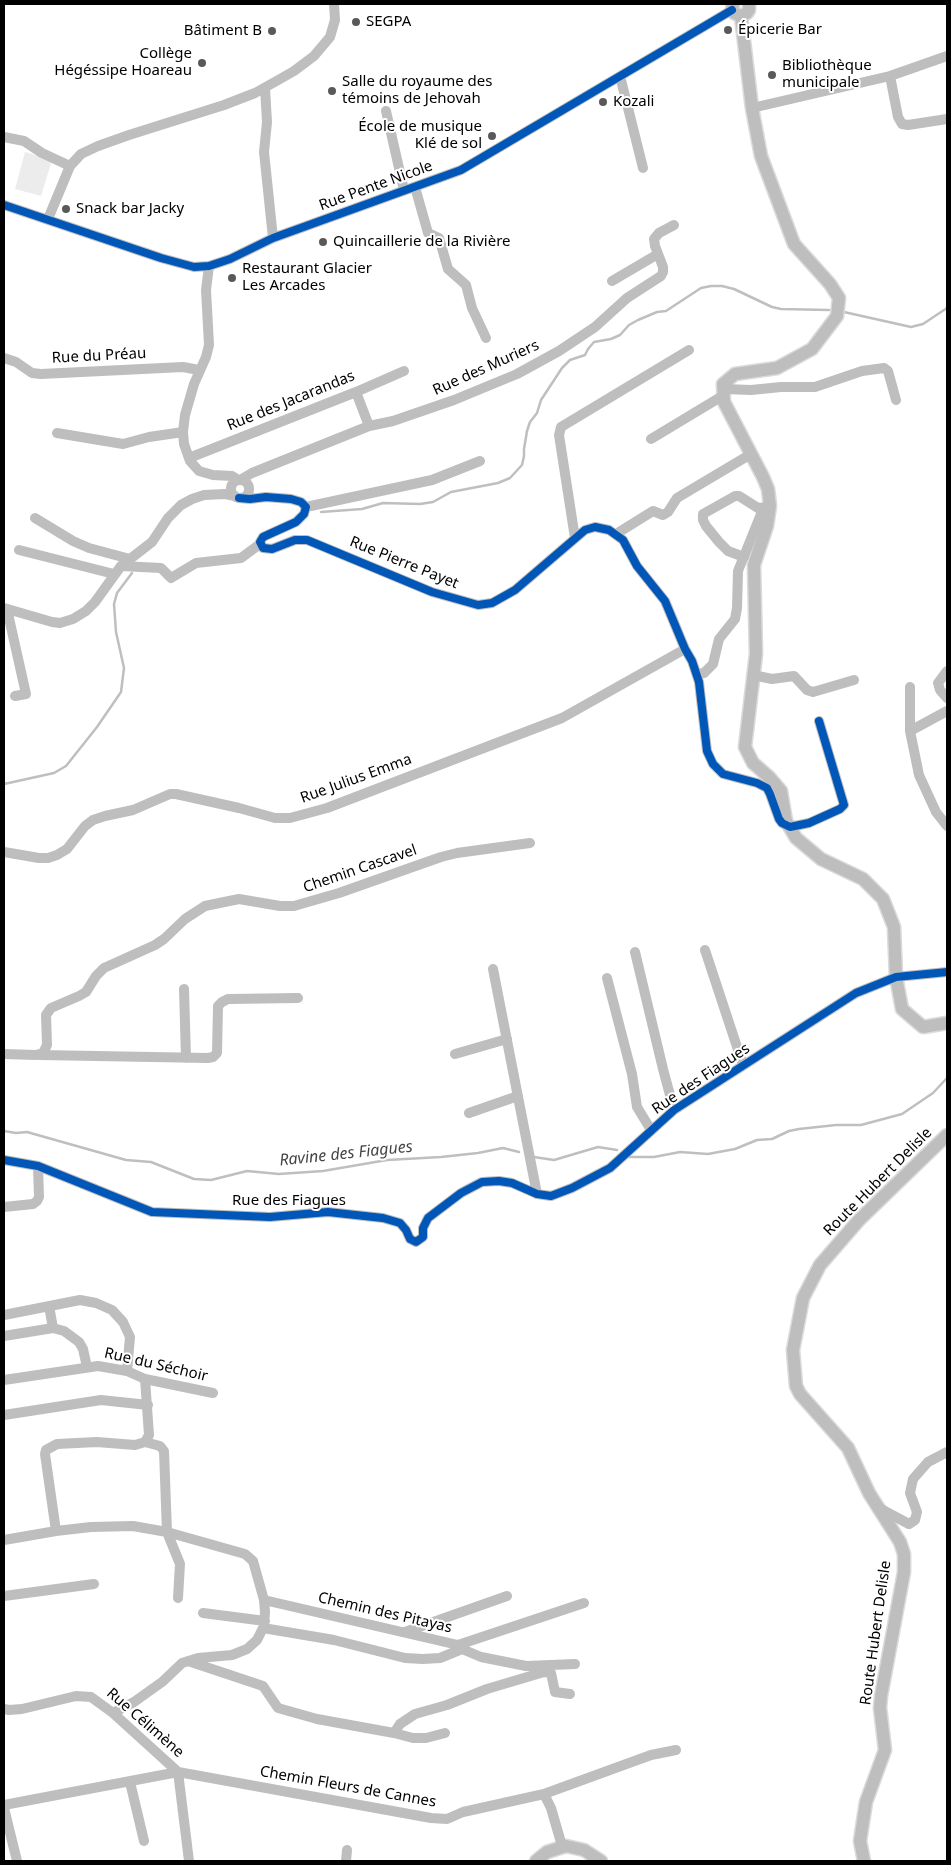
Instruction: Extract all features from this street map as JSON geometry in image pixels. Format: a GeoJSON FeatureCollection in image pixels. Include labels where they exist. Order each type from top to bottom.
{"type":"FeatureCollection","features":[{"type":"Feature","properties":{"kind":"main road"},"geometry":{"type":"LineString","coordinates":[[743,7],[752,108],[761,156],[794,244],[830,284],[839,298],[837,316],[812,350],[776,368],[735,374],[724,384],[724,402],[768,489],[767,526],[754,565],[756,654],[745,747],[753,763],[769,777],[780,791],[786,821],[796,838],[821,860],[863,879],[884,900],[894,927],[896,977],[902,1009],[923,1027],[947,1023]]}},
{"type":"Feature","properties":{"kind":"main road","name":"Route Hubert Delisle"},"geometry":{"type":"LineString","coordinates":[[864,1861],[860,1841],[866,1802],[885,1750],[880,1708],[881,1696],[904,1572],[904,1554],[900,1542],[869,1493],[848,1448],[800,1394],[795,1380],[793,1350],[803,1298],[820,1265],[859,1220],[947,1135]]}},
{"type":"Feature","properties":{"kind":"main road"},"geometry":{"type":"LineString","coordinates":[[536,1861],[547,1852],[562,1846],[584,1850],[601,1861]]}},
{"type":"Feature","properties":{"kind":"street"},"geometry":{"type":"LineString","coordinates":[[48,219],[70,166],[81,154],[129,135],[224,105],[265,88],[294,71],[314,56],[330,37],[335,20],[334,4]]}},
{"type":"Feature","properties":{"kind":"street","name":"Rue Pente Nicole"},"geometry":{"type":"LineString","coordinates":[[4,205],[162,258],[194,267],[209,266],[273,238],[461,170],[620,76],[743,7]]}},
{"type":"Feature","properties":{"kind":"street"},"geometry":{"type":"LineString","coordinates":[[752,108],[890,76],[947,56]]}},
{"type":"Feature","properties":{"kind":"street"},"geometry":{"type":"LineString","coordinates":[[620,76],[643,168]]}},
{"type":"Feature","properties":{"kind":"street"},"geometry":{"type":"LineString","coordinates":[[890,76],[898,117],[902,124],[908,126],[947,119]]}},
{"type":"Feature","properties":{"kind":"street"},"geometry":{"type":"LineString","coordinates":[[265,88],[267,122],[264,152],[273,238]]}},
{"type":"Feature","properties":{"kind":"street"},"geometry":{"type":"LineString","coordinates":[[386,111],[404,190]]}},
{"type":"Feature","properties":{"kind":"street"},"geometry":{"type":"LineString","coordinates":[[4,137],[24,141],[42,153],[70,166]]}},
{"type":"Feature","properties":{"kind":"street"},"geometry":{"type":"LineString","coordinates":[[415,187],[428,233],[439,238],[448,270],[467,287],[472,308],[486,338]]}},
{"type":"Feature","properties":{"kind":"street","name":"Rue des Muriers"},"geometry":{"type":"LineString","coordinates":[[238,487],[369,426],[393,421],[454,400],[517,374],[559,351],[595,327],[627,298],[661,276],[663,267],[654,239],[659,233],[674,225]]}},
{"type":"Feature","properties":{"kind":"street"},"geometry":{"type":"LineString","coordinates":[[612,281],[658,254]]}},
{"type":"Feature","properties":{"kind":"street"},"geometry":{"type":"LineString","coordinates":[[209,266],[206,290],[209,345],[185,415],[183,432],[188,458],[200,471],[213,475],[232,476],[238,487],[250,499],[262,497],[297,500],[306,507]]}},
{"type":"Feature","properties":{"kind":"street"},"geometry":{"type":"LineString","coordinates":[[575,538],[559,435],[561,427],[689,350]]}},
{"type":"Feature","properties":{"kind":"street","name":"Rue du Préau"},"geometry":{"type":"LineString","coordinates":[[4,358],[16,362],[32,373],[41,374],[183,367],[199,370]]}},
{"type":"Feature","properties":{"kind":"street"},"geometry":{"type":"LineString","coordinates":[[651,439],[724,392],[781,387],[815,387],[862,371],[884,368],[888,371],[896,400]]}},
{"type":"Feature","properties":{"kind":"street","name":"Rue des Jacarandas"},"geometry":{"type":"LineString","coordinates":[[188,458],[356,392],[404,371]]}},
{"type":"Feature","properties":{"kind":"street"},"geometry":{"type":"LineString","coordinates":[[356,392],[369,426]]}},
{"type":"Feature","properties":{"kind":"street"},"geometry":{"type":"LineString","coordinates":[[57,433],[123,444],[149,437],[183,432]]}},
{"type":"Feature","properties":{"kind":"street"},"geometry":{"type":"LineString","coordinates":[[751,454],[677,498],[668,512],[663,515],[653,511],[616,534],[623,540],[637,566],[665,602],[697,674],[705,740],[707,751],[713,764],[723,774],[757,783],[767,788],[779,819],[790,827],[809,823],[840,809],[844,805],[819,721]]}},
{"type":"Feature","properties":{"kind":"street"},"geometry":{"type":"LineString","coordinates":[[306,507],[432,480],[480,461]]}},
{"type":"Feature","properties":{"kind":"street"},"geometry":{"type":"LineString","coordinates":[[15,696],[26,694],[6,609],[52,622],[60,623],[73,619],[86,611],[95,602],[118,570],[152,542],[168,518],[181,505],[197,497],[238,487],[262,497]]}},
{"type":"Feature","properties":{"kind":"street"},"geometry":{"type":"LineString","coordinates":[[697,674],[704,673],[714,664],[719,639],[735,619],[738,571],[767,507],[756,508],[738,496],[703,514],[703,520],[728,551],[744,557]]}},
{"type":"Feature","properties":{"kind":"street"},"geometry":{"type":"LineString","coordinates":[[18,550],[118,570],[161,568],[171,578],[196,563],[241,558],[260,544],[261,540],[268,534],[296,522],[304,514],[306,507]]}},
{"type":"Feature","properties":{"kind":"street"},"geometry":{"type":"LineString","coordinates":[[35,518],[73,541],[89,548],[130,559]]}},
{"type":"Feature","properties":{"kind":"street","name":"Rue Pierre Payet"},"geometry":{"type":"LineString","coordinates":[[260,544],[263,548],[268,549],[295,540],[307,540],[432,592],[478,605],[492,602],[515,590],[585,530],[601,527],[616,534]]}},
{"type":"Feature","properties":{"kind":"street","name":"Rue Julius Emma"},"geometry":{"type":"LineString","coordinates":[[4,852],[39,858],[57,855],[93,820],[133,810],[170,794],[239,808],[275,818],[290,818],[327,808],[562,718],[685,649]]}},
{"type":"Feature","properties":{"kind":"street"},"geometry":{"type":"LineString","coordinates":[[947,671],[938,683],[940,690],[947,698]]}},
{"type":"Feature","properties":{"kind":"street"},"geometry":{"type":"LineString","coordinates":[[753,676],[772,679],[794,676],[807,690],[813,692],[854,680]]}},
{"type":"Feature","properties":{"kind":"street"},"geometry":{"type":"LineString","coordinates":[[910,687],[910,731],[919,775],[936,812],[947,826]]}},
{"type":"Feature","properties":{"kind":"street"},"geometry":{"type":"LineString","coordinates":[[910,731],[947,710]]}},
{"type":"Feature","properties":{"kind":"street","name":"Chemin Cascavel"},"geometry":{"type":"LineString","coordinates":[[40,1055],[46,1050],[46,1015],[51,1008],[80,996],[86,992],[96,976],[104,968],[155,945],[185,919],[205,906],[239,899],[280,906],[294,906],[457,853],[530,843]]}},
{"type":"Feature","properties":{"kind":"street"},"geometry":{"type":"LineString","coordinates":[[705,950],[744,1065]]}},
{"type":"Feature","properties":{"kind":"street"},"geometry":{"type":"LineString","coordinates":[[635,952],[660,1060],[674,1110]]}},
{"type":"Feature","properties":{"kind":"street"},"geometry":{"type":"LineString","coordinates":[[493,969],[537,1194]]}},
{"type":"Feature","properties":{"kind":"street","name":"Rue des Fiagues"},"geometry":{"type":"LineString","coordinates":[[4,1160],[38,1166],[152,1212],[270,1217],[328,1212],[383,1218],[400,1223],[410,1239],[416,1242],[423,1237],[423,1228],[428,1218],[461,1193],[482,1182],[499,1181],[512,1183],[537,1194],[550,1196],[572,1188],[610,1168],[674,1110],[856,993],[896,977],[947,972]]}},
{"type":"Feature","properties":{"kind":"street"},"geometry":{"type":"LineString","coordinates":[[607,978],[632,1074],[637,1107],[651,1130]]}},
{"type":"Feature","properties":{"kind":"street"},"geometry":{"type":"LineString","coordinates":[[184,990],[186,1058]]}},
{"type":"Feature","properties":{"kind":"street"},"geometry":{"type":"LineString","coordinates":[[4,1054],[208,1058],[213,1057],[217,1053],[218,1006],[222,1002],[228,999],[298,998]]}},
{"type":"Feature","properties":{"kind":"street"},"geometry":{"type":"LineString","coordinates":[[454,1054],[507,1039]]}},
{"type":"Feature","properties":{"kind":"street"},"geometry":{"type":"LineString","coordinates":[[469,1113],[518,1096]]}},
{"type":"Feature","properties":{"kind":"street"},"geometry":{"type":"LineString","coordinates":[[4,1207],[33,1204],[37,1201],[39,1197],[38,1166]]}},
{"type":"Feature","properties":{"kind":"street"},"geometry":{"type":"LineString","coordinates":[[4,1315],[80,1300],[96,1303],[112,1310],[124,1322],[130,1337],[127,1371]]}},
{"type":"Feature","properties":{"kind":"street"},"geometry":{"type":"LineString","coordinates":[[49,1306],[53,1328]]}},
{"type":"Feature","properties":{"kind":"street"},"geometry":{"type":"LineString","coordinates":[[4,1336],[53,1328],[64,1331],[79,1342],[83,1349],[87,1366]]}},
{"type":"Feature","properties":{"kind":"street","name":"Rue du Séchoir"},"geometry":{"type":"LineString","coordinates":[[4,1380],[87,1366],[98,1366],[127,1371],[146,1379],[213,1393]]}},
{"type":"Feature","properties":{"kind":"street"},"geometry":{"type":"LineString","coordinates":[[145,1442],[150,1435],[146,1379]]}},
{"type":"Feature","properties":{"kind":"street"},"geometry":{"type":"LineString","coordinates":[[4,1415],[93,1401],[148,1405]]}},
{"type":"Feature","properties":{"kind":"street"},"geometry":{"type":"LineString","coordinates":[[56,1531],[46,1450],[56,1444],[97,1442],[135,1445],[145,1442],[160,1446],[164,1451],[167,1532],[180,1564],[178,1598]]}},
{"type":"Feature","properties":{"kind":"street"},"geometry":{"type":"LineString","coordinates":[[879,1508],[909,1524],[915,1520],[917,1512],[910,1494],[913,1479],[928,1462],[947,1452]]}},
{"type":"Feature","properties":{"kind":"street"},"geometry":{"type":"LineString","coordinates":[[4,1540],[91,1527],[133,1526],[167,1532],[244,1554],[249,1557],[256,1567],[264,1600],[264,1625],[257,1640],[239,1653],[187,1661],[178,1666],[162,1682],[134,1702],[113,1713]]}},
{"type":"Feature","properties":{"kind":"street"},"geometry":{"type":"LineString","coordinates":[[4,1596],[94,1584]]}},
{"type":"Feature","properties":{"kind":"street"},"geometry":{"type":"LineString","coordinates":[[404,1632],[507,1596]]}},
{"type":"Feature","properties":{"kind":"street","name":"Chemin des Pitayas"},"geometry":{"type":"LineString","coordinates":[[264,1600],[404,1632],[460,1647],[584,1603]]}},
{"type":"Feature","properties":{"kind":"street"},"geometry":{"type":"LineString","coordinates":[[203,1613],[334,1640],[405,1658],[423,1660],[440,1658],[460,1647],[481,1657],[526,1666],[575,1664]]}},
{"type":"Feature","properties":{"kind":"street"},"geometry":{"type":"LineString","coordinates":[[187,1661],[263,1686],[278,1708],[317,1719],[413,1738],[426,1738],[445,1733]]}},
{"type":"Feature","properties":{"kind":"street"},"geometry":{"type":"LineString","coordinates":[[394,1733],[400,1724],[415,1714],[544,1672],[551,1673],[556,1692],[570,1694]]}},
{"type":"Feature","properties":{"kind":"street","name":"Rue Célimène"},"geometry":{"type":"LineString","coordinates":[[4,1709],[22,1709],[85,1695],[98,1701],[113,1713],[178,1772]]}},
{"type":"Feature","properties":{"kind":"street","name":"Chemin Fleurs de Cannes"},"geometry":{"type":"LineString","coordinates":[[178,1772],[431,1818],[447,1818],[463,1812],[544,1794],[651,1755],[676,1750]]}},
{"type":"Feature","properties":{"kind":"street"},"geometry":{"type":"LineString","coordinates":[[17,1861],[4,1806],[178,1772],[188,1861]]}},
{"type":"Feature","properties":{"kind":"street"},"geometry":{"type":"LineString","coordinates":[[130,1782],[144,1841]]}},
{"type":"Feature","properties":{"kind":"street"},"geometry":{"type":"LineString","coordinates":[[544,1794],[551,1808],[562,1846]]}},
{"type":"Feature","properties":{"kind":"street"},"geometry":{"type":"LineString","coordinates":[[346,1861],[347,1850]]}},
{"type":"Feature","properties":{"kind":"shaded area"},"geometry":{"type":"Polygon","coordinates":[[[25,152],[52,160],[41,196],[15,189],[25,152]]]}},
{"type":"Feature","properties":{"kind":"waterway"},"geometry":{"type":"LineString","coordinates":[[321,512],[362,509],[383,503],[420,504],[433,502],[451,492],[498,483],[510,478],[522,465],[527,431],[530,422],[537,413],[541,400],[562,368],[570,360],[585,355],[594,342],[611,339],[620,335],[629,325],[657,312],[666,311],[701,288],[722,286],[734,289],[772,307],[781,309],[829,310]]}},
{"type":"Feature","properties":{"kind":"waterway"},"geometry":{"type":"LineString","coordinates":[[844,312],[911,327],[923,324],[947,308]]}},
{"type":"Feature","properties":{"kind":"waterway"},"geometry":{"type":"LineString","coordinates":[[4,784],[54,773],[66,766],[97,727],[121,692],[124,668],[116,632],[114,604],[117,593],[132,573]]}},
{"type":"Feature","properties":{"kind":"waterway","name":"Ravine des Fiagues"},"geometry":{"type":"LineString","coordinates":[[629,1157],[654,1157],[680,1152],[708,1154],[735,1149],[757,1140],[772,1139],[789,1131],[799,1129],[836,1125],[861,1125],[902,1114],[933,1093],[947,1078]]}},
{"type":"Feature","properties":{"kind":"waterway","name":"Ravine des Fiagues"},"geometry":{"type":"LineString","coordinates":[[4,1131],[27,1132],[126,1160],[151,1162],[194,1179],[211,1180],[247,1171],[279,1174],[323,1171],[387,1160],[441,1157],[503,1148],[519,1152]]}},
{"type":"Feature","properties":{"kind":"waterway","name":"Ravine des Fiagues"},"geometry":{"type":"LineString","coordinates":[[534,1157],[554,1160],[598,1147],[617,1150]]}},
{"type":"Feature","properties":{"kind":"cycle path"},"geometry":{"type":"LineString","coordinates":[[4,205],[161,258],[194,267],[209,266],[230,259],[273,238],[461,170],[732,10]]}},
{"type":"Feature","properties":{"kind":"cycle path"},"geometry":{"type":"LineString","coordinates":[[239,498],[266,497],[291,499],[301,502],[306,507],[304,514],[296,522],[263,537],[260,542],[263,548],[272,549],[295,540],[307,540],[432,592],[478,605],[492,603],[515,590],[585,530],[595,527],[609,530],[623,540],[637,566],[665,601],[692,661],[699,682],[707,751],[713,764],[723,774],[757,783],[767,788],[779,819],[790,827],[809,823],[840,809],[844,805],[819,721]]}},
{"type":"Feature","properties":{"kind":"cycle path"},"geometry":{"type":"LineString","coordinates":[[4,1160],[38,1166],[152,1212],[270,1217],[328,1212],[383,1218],[400,1223],[410,1239],[416,1242],[423,1237],[423,1228],[428,1218],[461,1193],[482,1182],[499,1181],[512,1183],[537,1194],[551,1196],[572,1188],[610,1168],[674,1110],[856,993],[896,977],[947,972]]}},
{"type":"Feature","properties":{"kind":"place","name":"SEGPA"},"geometry":{"type":"Point","coordinates":[356,22]}},
{"type":"Feature","properties":{"kind":"place","name":"Épicerie Bar"},"geometry":{"type":"Point","coordinates":[728,30]}},
{"type":"Feature","properties":{"kind":"place","name":"Bâtiment B"},"geometry":{"type":"Point","coordinates":[272,31]}},
{"type":"Feature","properties":{"kind":"place","name":"Collège Hégéssipe Hoareau"},"geometry":{"type":"Point","coordinates":[202,63]}},
{"type":"Feature","properties":{"kind":"place","name":"Bibliothèque municipale"},"geometry":{"type":"Point","coordinates":[772,75]}},
{"type":"Feature","properties":{"kind":"place","name":"Salle du royaume des témoins de Jehovah"},"geometry":{"type":"Point","coordinates":[332,91]}},
{"type":"Feature","properties":{"kind":"place","name":"Kozali"},"geometry":{"type":"Point","coordinates":[603,102]}},
{"type":"Feature","properties":{"kind":"place","name":"École de musique Klé de sol"},"geometry":{"type":"Point","coordinates":[492,136]}},
{"type":"Feature","properties":{"kind":"place","name":"Snack bar Jacky"},"geometry":{"type":"Point","coordinates":[66,209]}},
{"type":"Feature","properties":{"kind":"place","name":"Quincaillerie de la Rivière"},"geometry":{"type":"Point","coordinates":[323,242]}},
{"type":"Feature","properties":{"kind":"place","name":"Restaurant Glacier Les Arcades"},"geometry":{"type":"Point","coordinates":[232,278]}}]}
